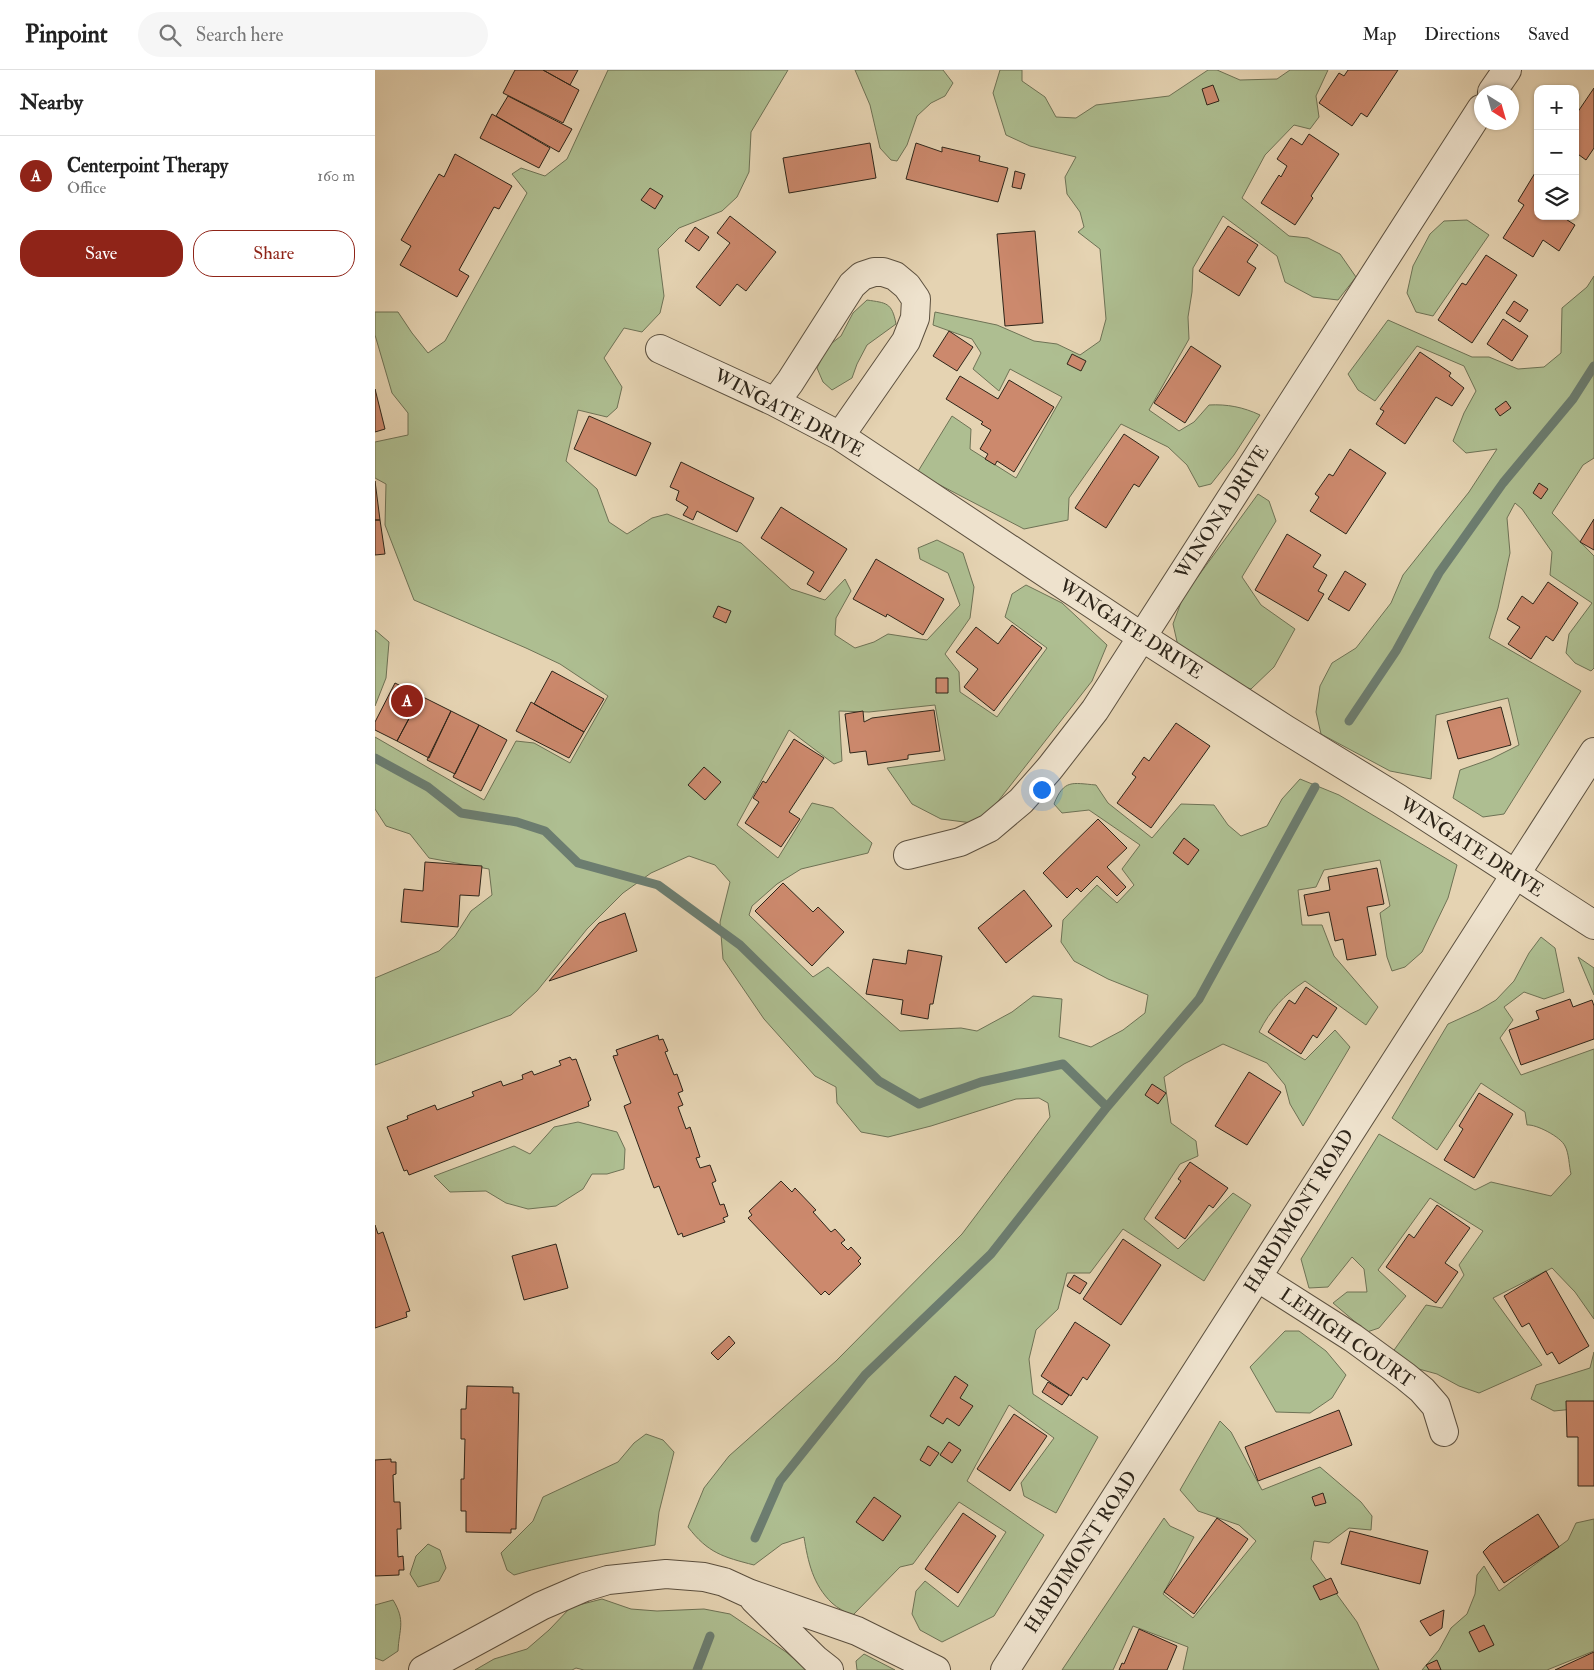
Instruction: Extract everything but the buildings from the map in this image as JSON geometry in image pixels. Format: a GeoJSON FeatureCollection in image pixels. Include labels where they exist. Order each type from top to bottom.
{"type":"FeatureCollection","features":[{"type":"Feature","properties":{"kind":"street"},"geometry":{"type":"LineString","coordinates":[[1497,85],[1507,70]]}},
{"type":"Feature","properties":{"kind":"street","name":"WINONA DRIVE"},"geometry":{"type":"LineString","coordinates":[[908,855],[960,842],[989,828],[1021,801],[1050,768],[1095,710],[1474,120]]}},
{"type":"Feature","properties":{"kind":"street"},"geometry":{"type":"LineString","coordinates":[[775,402],[852,285],[862,276],[874,272],[883,272],[895,276],[907,286],[916,299],[915,318],[906,341],[840,436]]}},
{"type":"Feature","properties":{"kind":"street","name":"WINGATE DRIVE"},"geometry":{"type":"LineString","coordinates":[[659,349],[775,402],[840,436],[1142,637],[1594,925]]}},
{"type":"Feature","properties":{"kind":"street","name":"HARDIMONT ROAD"},"geometry":{"type":"LineString","coordinates":[[1005,1670],[1594,752]]}},
{"type":"Feature","properties":{"kind":"street","name":"LEHIGH COURT"},"geometry":{"type":"LineString","coordinates":[[1257,1277],[1353,1338],[1422,1390],[1436,1406],[1444,1432]]}},
{"type":"Feature","properties":{"kind":"street"},"geometry":{"type":"LineString","coordinates":[[423,1670],[541,1606],[585,1587],[608,1580],[655,1575],[704,1577],[725,1582],[748,1593],[857,1631],[936,1670]]}},
{"type":"Feature","properties":{"kind":"street"},"geometry":{"type":"LineString","coordinates":[[748,1593],[815,1659],[829,1670]]}},
{"type":"Feature","properties":{"kind":"green space"},"geometry":{"type":"Polygon","coordinates":[[[608,70],[788,70],[751,132],[749,172],[737,197],[722,211],[679,228],[658,249],[664,296],[660,313],[642,332],[624,328],[604,358],[622,387],[617,408],[607,417],[578,410],[566,461],[597,489],[609,522],[627,534],[652,518],[667,514],[741,543],[791,589],[825,600],[845,579],[851,591],[836,618],[835,635],[855,648],[874,642],[888,634],[927,640],[960,605],[948,573],[920,559],[918,548],[937,540],[963,553],[974,587],[970,618],[945,654],[959,672],[960,692],[997,717],[1047,648],[1005,617],[1012,594],[1026,585],[1062,603],[1107,645],[1092,681],[992,809],[972,823],[941,819],[912,804],[887,768],[945,760],[935,705],[869,712],[839,711],[842,761],[834,764],[789,730],[737,825],[778,858],[812,803],[833,808],[872,843],[868,853],[801,869],[777,884],[752,906],[749,915],[813,977],[828,967],[900,1031],[961,1028],[977,1031],[1012,1012],[1033,996],[1062,999],[1059,1037],[1091,1047],[1123,1030],[1145,1013],[1148,995],[1108,979],[1074,961],[1061,942],[1063,920],[1097,885],[1117,903],[1134,885],[1122,869],[1140,845],[1089,810],[1062,813],[1054,804],[1061,790],[1070,784],[1096,785],[1108,803],[1152,838],[1181,804],[1214,805],[1228,825],[1241,836],[1267,826],[1282,799],[1300,779],[1339,795],[1457,865],[1448,898],[1422,952],[1405,967],[1392,971],[1387,957],[1380,913],[1390,906],[1380,860],[1324,870],[1316,887],[1298,890],[1302,925],[1322,925],[1334,956],[1378,1007],[1366,1025],[1305,981],[1290,992],[1268,1016],[1259,1032],[1305,1060],[1335,1030],[1350,1047],[1303,1126],[1290,1104],[1285,1085],[1267,1063],[1223,1044],[1184,1064],[1164,1077],[1171,1123],[1196,1141],[1198,1156],[1180,1164],[1144,1219],[1178,1249],[1233,1193],[1251,1205],[1204,1281],[1123,1229],[1090,1273],[1067,1273],[1058,1309],[1036,1330],[1029,1359],[1033,1394],[1098,1437],[1056,1513],[1024,1496],[1021,1483],[1054,1438],[1009,1405],[967,1481],[1044,1535],[994,1616],[942,1642],[920,1630],[912,1614],[916,1591],[925,1581],[958,1607],[1006,1532],[959,1502],[913,1564],[900,1567],[852,1616],[834,1605],[820,1589],[812,1573],[804,1537],[782,1544],[754,1565],[717,1553],[702,1543],[688,1527],[704,1488],[729,1456],[836,1361],[962,1234],[1050,1117],[1048,1103],[1039,1098],[1016,1099],[931,1126],[888,1137],[861,1132],[837,1103],[836,1087],[815,1076],[764,1019],[723,959],[720,922],[730,882],[715,865],[689,856],[651,873],[623,893],[587,929],[537,991],[511,1015],[375,1065],[375,978],[439,951],[455,936],[471,911],[492,895],[489,869],[429,858],[410,834],[386,826],[375,809],[375,737],[484,800],[516,741],[534,743],[570,763],[608,696],[560,664],[414,600],[385,525],[386,484],[375,478],[375,442],[408,435],[408,413],[392,393],[375,335],[375,312],[398,312],[428,353],[445,341],[527,193],[512,174],[521,168],[545,176],[567,159],[608,70]]]}},
{"type":"Feature","properties":{"kind":"green space"},"geometry":{"type":"Polygon","coordinates":[[[855,70],[943,70],[953,83],[945,96],[931,103],[917,116],[907,145],[897,161],[891,160],[880,148],[870,105],[855,70]]]}},
{"type":"Feature","properties":{"kind":"green space"},"geometry":{"type":"Polygon","coordinates":[[[1000,70],[1022,70],[1022,81],[1045,97],[1056,117],[1076,118],[1096,105],[1169,96],[1208,70],[1217,70],[1240,80],[1277,79],[1290,70],[1328,70],[1316,96],[1319,117],[1310,129],[1294,125],[1265,155],[1242,198],[1289,236],[1308,238],[1340,254],[1356,277],[1338,300],[1313,297],[1285,282],[1277,256],[1223,216],[1193,268],[1188,317],[1189,339],[1149,410],[1179,431],[1194,422],[1209,405],[1235,407],[1260,415],[1234,455],[1211,484],[1199,487],[1187,465],[1168,447],[1121,424],[1069,498],[1068,520],[1024,529],[917,473],[952,416],[971,429],[970,449],[1016,478],[1062,397],[1010,369],[999,391],[973,369],[981,353],[972,339],[933,325],[935,312],[997,325],[1034,341],[1057,344],[1080,355],[1100,341],[1106,319],[1100,249],[1078,232],[1084,227],[1080,212],[1067,194],[1065,177],[1076,157],[1030,146],[1006,135],[993,93],[1000,70]]]}},
{"type":"Feature","properties":{"kind":"green space"},"geometry":{"type":"Polygon","coordinates":[[[1467,220],[1489,235],[1433,316],[1416,312],[1407,293],[1413,266],[1430,234],[1444,221],[1467,220]]]}},
{"type":"Feature","properties":{"kind":"green space"},"geometry":{"type":"Polygon","coordinates":[[[1594,276],[1594,458],[1583,465],[1552,513],[1594,556],[1594,668],[1591,671],[1575,663],[1566,653],[1569,634],[1592,603],[1550,575],[1552,552],[1522,509],[1515,503],[1507,518],[1510,553],[1498,608],[1489,638],[1581,691],[1504,814],[1483,817],[1453,798],[1460,770],[1491,759],[1519,745],[1508,698],[1436,715],[1431,779],[1390,771],[1321,734],[1316,712],[1320,686],[1332,663],[1356,648],[1391,603],[1403,575],[1469,492],[1497,449],[1466,453],[1453,441],[1464,413],[1476,391],[1464,366],[1417,346],[1375,401],[1358,390],[1348,374],[1388,320],[1472,357],[1489,357],[1518,369],[1544,367],[1561,353],[1562,308],[1587,287],[1594,276]]]}},
{"type":"Feature","properties":{"kind":"green space"},"geometry":{"type":"Polygon","coordinates":[[[867,300],[887,305],[892,311],[896,324],[867,345],[852,378],[832,390],[823,382],[817,368],[828,346],[841,336],[853,313],[867,300]]]}},
{"type":"Feature","properties":{"kind":"green space"},"geometry":{"type":"Polygon","coordinates":[[[1258,494],[1269,501],[1276,521],[1242,577],[1261,605],[1295,629],[1274,667],[1251,689],[1220,680],[1178,646],[1173,624],[1183,597],[1258,494]]]}},
{"type":"Feature","properties":{"kind":"green space"},"geometry":{"type":"Polygon","coordinates":[[[375,630],[389,642],[386,678],[375,706],[375,630]]]}},
{"type":"Feature","properties":{"kind":"green space"},"geometry":{"type":"Polygon","coordinates":[[[1541,937],[1555,948],[1564,992],[1544,999],[1524,992],[1504,1007],[1513,1020],[1500,1038],[1521,1075],[1594,1049],[1594,1319],[1575,1292],[1552,1268],[1493,1298],[1542,1365],[1479,1393],[1459,1386],[1437,1374],[1408,1366],[1392,1353],[1426,1305],[1442,1308],[1464,1275],[1459,1265],[1483,1231],[1430,1198],[1378,1270],[1406,1296],[1379,1328],[1367,1332],[1333,1303],[1347,1292],[1367,1292],[1364,1269],[1352,1257],[1328,1287],[1309,1288],[1301,1259],[1379,1134],[1475,1190],[1491,1182],[1551,1196],[1571,1174],[1563,1142],[1548,1132],[1527,1125],[1525,1112],[1481,1083],[1437,1150],[1392,1118],[1448,1024],[1496,1000],[1514,981],[1529,953],[1541,937]]]}},
{"type":"Feature","properties":{"kind":"green space"},"geometry":{"type":"Polygon","coordinates":[[[1578,957],[1594,968],[1594,995],[1578,957]]]}},
{"type":"Feature","properties":{"kind":"green space"},"geometry":{"type":"Polygon","coordinates":[[[578,1122],[617,1132],[625,1149],[624,1169],[607,1174],[592,1174],[583,1189],[556,1206],[528,1209],[506,1203],[486,1191],[450,1192],[434,1176],[514,1146],[530,1154],[554,1127],[578,1122]]]}},
{"type":"Feature","properties":{"kind":"green space"},"geometry":{"type":"Polygon","coordinates":[[[1285,1331],[1299,1331],[1326,1351],[1346,1375],[1332,1398],[1310,1413],[1276,1412],[1250,1367],[1285,1331]]]}},
{"type":"Feature","properties":{"kind":"green space"},"geometry":{"type":"Polygon","coordinates":[[[1594,1352],[1594,1407],[1554,1411],[1531,1399],[1536,1385],[1590,1368],[1594,1352]]]}},
{"type":"Feature","properties":{"kind":"green space"},"geometry":{"type":"Polygon","coordinates":[[[1220,1421],[1231,1432],[1262,1490],[1320,1467],[1361,1502],[1372,1516],[1371,1530],[1349,1528],[1329,1543],[1314,1541],[1311,1559],[1357,1622],[1379,1670],[1183,1670],[1188,1647],[1133,1626],[1113,1670],[1062,1670],[1164,1518],[1170,1526],[1194,1537],[1163,1594],[1193,1618],[1256,1541],[1239,1525],[1198,1511],[1180,1490],[1220,1421]]]}},
{"type":"Feature","properties":{"kind":"green space"},"geometry":{"type":"Polygon","coordinates":[[[646,1434],[663,1440],[674,1452],[659,1512],[655,1545],[566,1561],[514,1575],[507,1570],[501,1553],[533,1521],[543,1497],[618,1462],[634,1443],[646,1434]]]}},
{"type":"Feature","properties":{"kind":"green space"},"geometry":{"type":"Polygon","coordinates":[[[1594,1519],[1594,1651],[1547,1670],[1422,1670],[1439,1650],[1451,1628],[1467,1614],[1475,1594],[1477,1575],[1484,1566],[1499,1591],[1568,1540],[1576,1523],[1594,1519]]]}},
{"type":"Feature","properties":{"kind":"green space"},"geometry":{"type":"Polygon","coordinates":[[[428,1544],[440,1550],[446,1568],[439,1581],[418,1587],[410,1574],[416,1556],[428,1544]]]}},
{"type":"Feature","properties":{"kind":"green space"},"geometry":{"type":"Polygon","coordinates":[[[602,1599],[631,1609],[657,1611],[704,1609],[730,1614],[786,1652],[807,1670],[584,1670],[576,1668],[572,1670],[475,1670],[494,1659],[527,1649],[571,1607],[602,1599]]]}},
{"type":"Feature","properties":{"kind":"green space"},"geometry":{"type":"Polygon","coordinates":[[[393,1600],[401,1620],[398,1651],[383,1661],[375,1658],[375,1605],[393,1600]]]}},
{"type":"Feature","properties":{"kind":"green space"},"geometry":{"type":"Polygon","coordinates":[[[864,1654],[895,1670],[857,1670],[856,1661],[864,1654]]]}},
{"type":"Feature","properties":{"kind":"waterway"},"geometry":{"type":"LineString","coordinates":[[1349,721],[1396,651],[1439,573],[1503,483],[1573,399],[1594,366]]}},
{"type":"Feature","properties":{"kind":"waterway"},"geometry":{"type":"LineString","coordinates":[[375,758],[428,787],[461,813],[517,822],[545,831],[578,863],[658,885],[740,945],[879,1081],[919,1104],[981,1082],[1063,1064],[1107,1107]]}},
{"type":"Feature","properties":{"kind":"waterway"},"geometry":{"type":"LineString","coordinates":[[755,1538],[780,1481],[865,1375],[991,1254],[1107,1107],[1199,999],[1315,787]]}},
{"type":"Feature","properties":{"kind":"waterway"},"geometry":{"type":"LineString","coordinates":[[697,1670],[710,1636]]}},
{"type":"Feature","properties":{"kind":"place","name":"Centerpoint Therapy"},"geometry":{"type":"Point","coordinates":[407,701]}}]}
